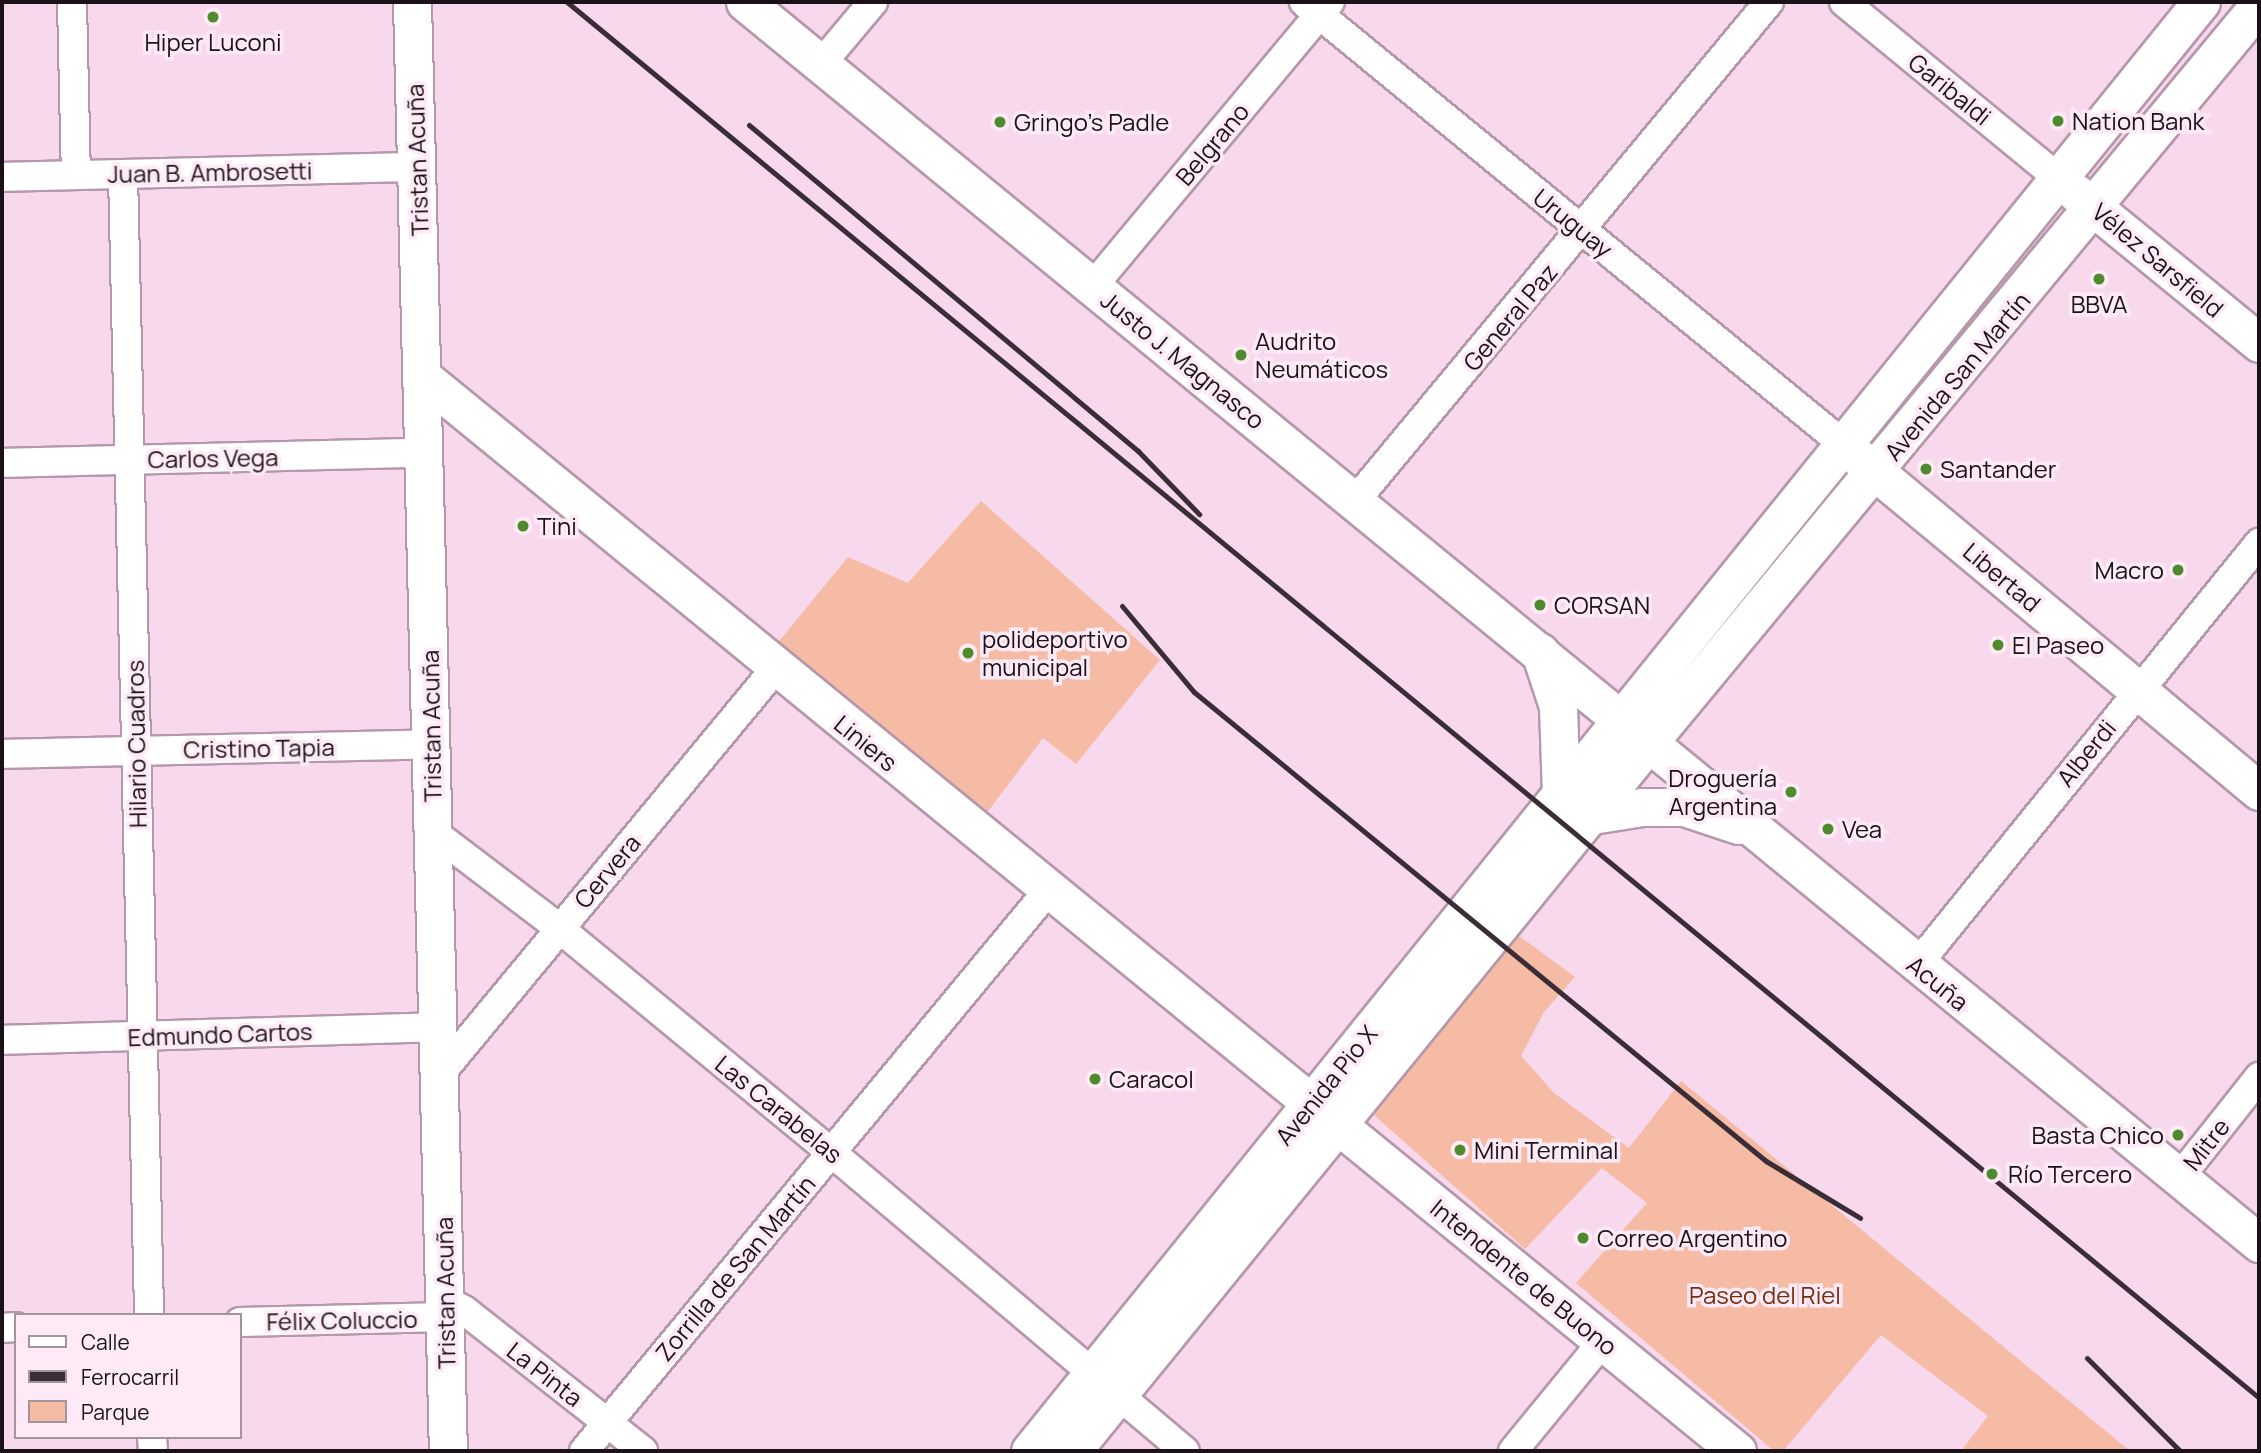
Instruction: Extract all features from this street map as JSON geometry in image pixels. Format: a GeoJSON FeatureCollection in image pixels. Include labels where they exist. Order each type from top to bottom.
{"type":"FeatureCollection","features":[{"type":"Feature","properties":{"kind":"main road","name":"Tristan Acuña"},"geometry":{"type":"LineString","coordinates":[[412,2],[424,378],[448,1451]]}},
{"type":"Feature","properties":{"kind":"main road","name":"Justo J. Magnasco"},"geometry":{"type":"LineString","coordinates":[[745,2],[1621,719]]}},
{"type":"Feature","properties":{"kind":"main road","name":"Avenida San Martín"},"geometry":{"type":"LineString","coordinates":[[1621,719],[2201,2]]}},
{"type":"Feature","properties":{"kind":"main road","name":"Avenida San Martín"},"geometry":{"type":"LineString","coordinates":[[1649,742],[2096,208],[2259,5]]}},
{"type":"Feature","properties":{"kind":"main road","name":"Vélez Sarsfield"},"geometry":{"type":"LineString","coordinates":[[2057,177],[2259,343]]}},
{"type":"Feature","properties":{"kind":"main road","name":"Liniers"},"geometry":{"type":"LineString","coordinates":[[424,378],[775,669],[1325,1114]]}},
{"type":"Feature","properties":{"kind":"main road","name":"Libertad"},"geometry":{"type":"LineString","coordinates":[[1842,443],[2259,791]]}},
{"type":"Feature","properties":{"kind":"main road"},"geometry":{"type":"LineString","coordinates":[[1540,652],[1558,706],[1561,795]]}},
{"type":"Feature","properties":{"kind":"main road","name":"Acuña"},"geometry":{"type":"LineString","coordinates":[[1621,719],[1916,966],[2259,1243]]}},
{"type":"Feature","properties":{"kind":"main road","name":"Avenida Pio X"},"geometry":{"type":"LineString","coordinates":[[1030,1451],[1105,1385],[1325,1114],[1561,795],[1621,719]]}},
{"type":"Feature","properties":{"kind":"main road","name":"Avenida Pio X"},"geometry":{"type":"LineString","coordinates":[[1325,1114],[1592,816],[1649,742]]}},
{"type":"Feature","properties":{"kind":"main road"},"geometry":{"type":"LineString","coordinates":[[1592,816],[1642,807],[1684,807],[1755,831]]}},
{"type":"Feature","properties":{"kind":"main road","name":"Intendente de Buono"},"geometry":{"type":"LineString","coordinates":[[1325,1114],[1737,1451]]}},
{"type":"Feature","properties":{"kind":"main road","name":"Avenida Pio X"},"geometry":{"type":"LineString","coordinates":[[1072,1451],[1105,1385]]}},
{"type":"Feature","properties":{"kind":"street"},"geometry":{"type":"LineString","coordinates":[[72,2],[76,175]]}},
{"type":"Feature","properties":{"kind":"street"},"geometry":{"type":"LineString","coordinates":[[821,64],[873,2]]}},
{"type":"Feature","properties":{"kind":"street","name":"General Paz"},"geometry":{"type":"LineString","coordinates":[[1355,501],[1769,2]]}},
{"type":"Feature","properties":{"kind":"street","name":"Garibaldi"},"geometry":{"type":"LineString","coordinates":[[1844,2],[2057,177]]}},
{"type":"Feature","properties":{"kind":"street","name":"Uruguay"},"geometry":{"type":"LineString","coordinates":[[1318,6],[1582,230],[1842,443]]}},
{"type":"Feature","properties":{"kind":"street","name":"Belgrano"},"geometry":{"type":"LineString","coordinates":[[1093,286],[1318,6]]}},
{"type":"Feature","properties":{"kind":"street","name":"Juan B. Ambrosetti"},"geometry":{"type":"LineString","coordinates":[[2,177],[417,167]]}},
{"type":"Feature","properties":{"kind":"street","name":"Hilario Cuadros"},"geometry":{"type":"LineString","coordinates":[[123,174],[149,1313]]}},
{"type":"Feature","properties":{"kind":"street","name":"Carlos Vega"},"geometry":{"type":"LineString","coordinates":[[2,463],[425,453]]}},
{"type":"Feature","properties":{"kind":"street","name":"Alberdi"},"geometry":{"type":"LineString","coordinates":[[1916,966],[2136,690],[2259,543]]}},
{"type":"Feature","properties":{"kind":"street","name":"Cervera"},"geometry":{"type":"LineString","coordinates":[[440,1074],[775,669]]}},
{"type":"Feature","properties":{"kind":"street","name":"Cristino Tapia"},"geometry":{"type":"LineString","coordinates":[[2,754],[433,744]]}},
{"type":"Feature","properties":{"kind":"street","name":"Las Carabelas"},"geometry":{"type":"LineString","coordinates":[[433,832],[559,928],[831,1152],[1185,1451]]}},
{"type":"Feature","properties":{"kind":"street","name":"Zorrilla de San Martín"},"geometry":{"type":"LineString","coordinates":[[584,1451],[1047,891]]}},
{"type":"Feature","properties":{"kind":"street","name":"Edmundo Cartos"},"geometry":{"type":"LineString","coordinates":[[2,1040],[438,1027]]}},
{"type":"Feature","properties":{"kind":"street","name":"Mitre"},"geometry":{"type":"LineString","coordinates":[[2179,1178],[2259,1077]]}},
{"type":"Feature","properties":{"kind":"street","name":"Félix Coluccio"},"geometry":{"type":"LineString","coordinates":[[242,1322],[445,1308]]}},
{"type":"Feature","properties":{"kind":"street","name":"La Pinta"},"geometry":{"type":"LineString","coordinates":[[445,1308],[464,1310],[643,1451]]}},
{"type":"Feature","properties":{"kind":"street"},"geometry":{"type":"LineString","coordinates":[[1513,1451],[1603,1341]]}},
{"type":"Feature","properties":{"kind":"green space","name":"polideportivo municipal"},"geometry":{"type":"Polygon","coordinates":[[[981,501],[1160,660],[1076,764],[1043,738],[986,814],[776,645],[848,557],[908,583],[981,501]]]}},
{"type":"Feature","properties":{"kind":"green space","name":"Paseo del Riel"},"geometry":{"type":"Polygon","coordinates":[[[1503,924],[1575,977],[1544,1012],[1521,1056],[1554,1093],[1629,1148],[1681,1081],[2130,1451],[1961,1451],[1988,1416],[1881,1335],[1783,1451],[1774,1451],[1576,1283],[1647,1203],[1602,1168],[1525,1249],[1358,1101],[1503,924]]]}},
{"type":"Feature","properties":{"kind":"railway"},"geometry":{"type":"LineString","coordinates":[[567,2],[2259,1398]]}},
{"type":"Feature","properties":{"kind":"railway"},"geometry":{"type":"LineString","coordinates":[[749,125],[1138,451],[1199,514]]}},
{"type":"Feature","properties":{"kind":"railway"},"geometry":{"type":"LineString","coordinates":[[1122,606],[1194,692],[1766,1161],[1860,1218]]}},
{"type":"Feature","properties":{"kind":"railway"},"geometry":{"type":"LineString","coordinates":[[2087,1358],[2180,1451]]}},
{"type":"Feature","properties":{"kind":"place","name":"Hiper Luconi"},"geometry":{"type":"Point","coordinates":[213,17]}},
{"type":"Feature","properties":{"kind":"place","name":"Nation Bank"},"geometry":{"type":"Point","coordinates":[2058,121]}},
{"type":"Feature","properties":{"kind":"place","name":"Gringo's Padle"},"geometry":{"type":"Point","coordinates":[1000,122]}},
{"type":"Feature","properties":{"kind":"place","name":"BBVA"},"geometry":{"type":"Point","coordinates":[2099,279]}},
{"type":"Feature","properties":{"kind":"place","name":"Audrito Neumáticos"},"geometry":{"type":"Point","coordinates":[1241,355]}},
{"type":"Feature","properties":{"kind":"place","name":"Santander"},"geometry":{"type":"Point","coordinates":[1926,469]}},
{"type":"Feature","properties":{"kind":"place","name":"Tini"},"geometry":{"type":"Point","coordinates":[523,526]}},
{"type":"Feature","properties":{"kind":"place","name":"Macro"},"geometry":{"type":"Point","coordinates":[2178,570]}},
{"type":"Feature","properties":{"kind":"place","name":"CORSAN"},"geometry":{"type":"Point","coordinates":[1540,605]}},
{"type":"Feature","properties":{"kind":"place","name":"El Paseo"},"geometry":{"type":"Point","coordinates":[1998,645]}},
{"type":"Feature","properties":{"kind":"place","name":"polideportivo municipal"},"geometry":{"type":"Point","coordinates":[968,653]}},
{"type":"Feature","properties":{"kind":"place","name":"Droguería Argentina"},"geometry":{"type":"Point","coordinates":[1791,792]}},
{"type":"Feature","properties":{"kind":"place","name":"Vea"},"geometry":{"type":"Point","coordinates":[1828,829]}},
{"type":"Feature","properties":{"kind":"place","name":"Caracol"},"geometry":{"type":"Point","coordinates":[1095,1079]}},
{"type":"Feature","properties":{"kind":"place","name":"Basta Chico"},"geometry":{"type":"Point","coordinates":[2178,1135]}},
{"type":"Feature","properties":{"kind":"place","name":"Mini Terminal"},"geometry":{"type":"Point","coordinates":[1460,1150]}},
{"type":"Feature","properties":{"kind":"place","name":"Río Tercero"},"geometry":{"type":"Point","coordinates":[1992,1174]}},
{"type":"Feature","properties":{"kind":"place","name":"Correo Argentino"},"geometry":{"type":"Point","coordinates":[1583,1238]}}]}
